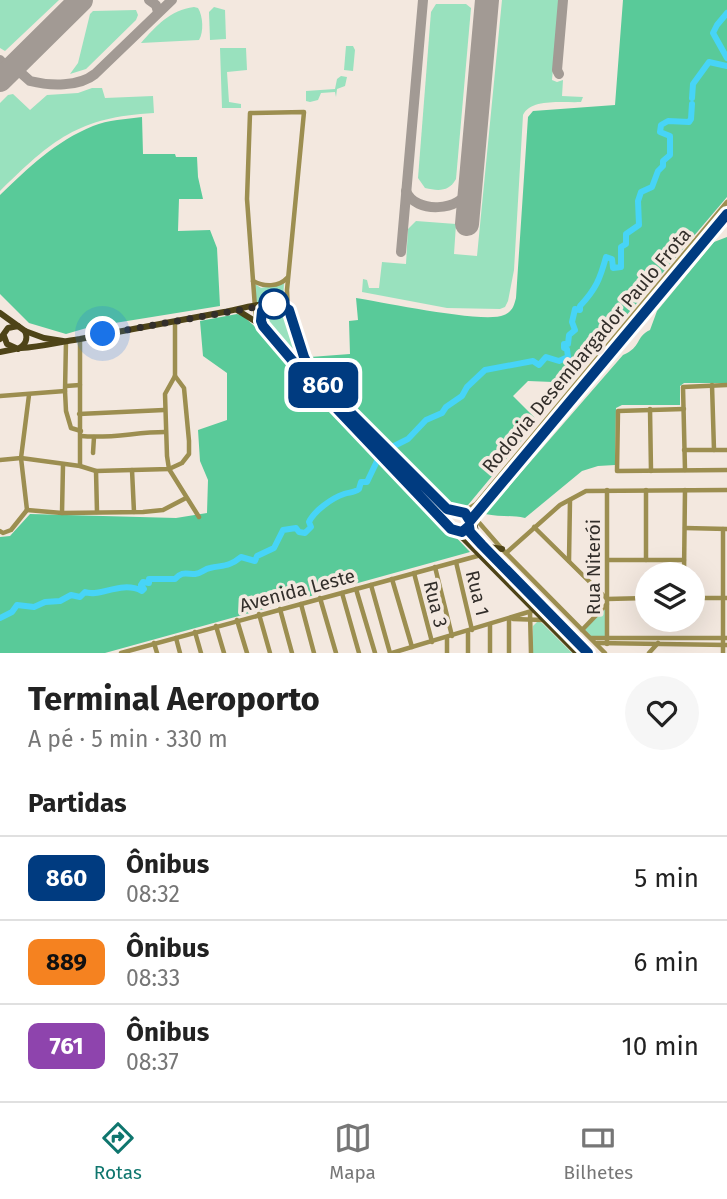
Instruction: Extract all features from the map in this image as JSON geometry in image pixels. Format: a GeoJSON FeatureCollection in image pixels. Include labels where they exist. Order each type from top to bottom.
{"type":"FeatureCollection","features":[{"type":"Feature","properties":{"kind":"main road"},"geometry":{"type":"LineString","coordinates":[[263,326],[262,311],[270,304]]}},
{"type":"Feature","properties":{"kind":"main road"},"geometry":{"type":"LineString","coordinates":[[0,352],[279,304],[289,310],[304,357],[314,376],[447,509],[461,512],[471,521],[480,543],[504,551]]}},
{"type":"Feature","properties":{"kind":"main road"},"geometry":{"type":"LineString","coordinates":[[237,310],[263,326],[303,373],[450,526],[482,555],[532,611],[547,622],[577,653]]}},
{"type":"Feature","properties":{"kind":"main road"},"geometry":{"type":"LineString","coordinates":[[0,313],[25,331],[44,338],[66,341]]}},
{"type":"Feature","properties":{"kind":"main road"},"geometry":{"type":"LineString","coordinates":[[3,337],[8,328],[18,326]]}},
{"type":"Feature","properties":{"kind":"main road"},"geometry":{"type":"LineString","coordinates":[[0,328],[7,344],[20,348]]}},
{"type":"Feature","properties":{"kind":"main road"},"geometry":{"type":"LineString","coordinates":[[20,348],[26,341],[25,331]]}},
{"type":"Feature","properties":{"kind":"main road"},"geometry":{"type":"LineString","coordinates":[[450,526],[451,515],[461,512]]}},
{"type":"Feature","properties":{"kind":"main road"},"geometry":{"type":"LineString","coordinates":[[456,532],[462,532],[471,521]]}},
{"type":"Feature","properties":{"kind":"main road"},"geometry":{"type":"LineString","coordinates":[[471,521],[470,532],[589,653]]}},
{"type":"Feature","properties":{"kind":"street"},"geometry":{"type":"LineString","coordinates":[[256,322],[247,199],[250,113],[304,112],[288,277],[289,310]]}},
{"type":"Feature","properties":{"kind":"street","name":"Rodovia Desembargador Paulo Frota"},"geometry":{"type":"LineString","coordinates":[[461,512],[476,504],[727,202]]}},
{"type":"Feature","properties":{"kind":"street","name":"Rodovia Desembargador Paulo Frota"},"geometry":{"type":"LineString","coordinates":[[471,521],[727,214]]}},
{"type":"Feature","properties":{"kind":"street"},"geometry":{"type":"LineString","coordinates":[[253,281],[269,285],[281,283],[288,277]]}},
{"type":"Feature","properties":{"kind":"street"},"geometry":{"type":"LineString","coordinates":[[175,321],[175,376],[166,390],[164,411],[169,469],[199,517]]}},
{"type":"Feature","properties":{"kind":"street"},"geometry":{"type":"LineString","coordinates":[[79,339],[80,466]]}},
{"type":"Feature","properties":{"kind":"street"},"geometry":{"type":"LineString","coordinates":[[66,341],[67,416],[71,428],[94,438],[119,438],[138,433],[165,432]]}},
{"type":"Feature","properties":{"kind":"street"},"geometry":{"type":"LineString","coordinates":[[0,460],[21,458],[80,466],[96,471],[169,469],[185,460],[189,451],[184,388],[175,376]]}},
{"type":"Feature","properties":{"kind":"street"},"geometry":{"type":"LineString","coordinates":[[0,396],[29,395],[80,385]]}},
{"type":"Feature","properties":{"kind":"street"},"geometry":{"type":"LineString","coordinates":[[712,385],[714,450]]}},
{"type":"Feature","properties":{"kind":"street"},"geometry":{"type":"LineString","coordinates":[[685,470],[684,386],[727,385]]}},
{"type":"Feature","properties":{"kind":"street"},"geometry":{"type":"LineString","coordinates":[[0,531],[3,533],[11,530],[27,510],[21,458],[29,395]]}},
{"type":"Feature","properties":{"kind":"street"},"geometry":{"type":"LineString","coordinates":[[650,409],[651,471]]}},
{"type":"Feature","properties":{"kind":"street"},"geometry":{"type":"LineString","coordinates":[[684,409],[617,412],[617,471],[727,470]]}},
{"type":"Feature","properties":{"kind":"street"},"geometry":{"type":"LineString","coordinates":[[67,416],[164,411]]}},
{"type":"Feature","properties":{"kind":"street"},"geometry":{"type":"LineString","coordinates":[[93,453],[94,438]]}},
{"type":"Feature","properties":{"kind":"street"},"geometry":{"type":"LineString","coordinates":[[684,450],[727,450]]}},
{"type":"Feature","properties":{"kind":"street"},"geometry":{"type":"LineString","coordinates":[[62,513],[63,465]]}},
{"type":"Feature","properties":{"kind":"street"},"geometry":{"type":"LineString","coordinates":[[175,466],[175,479]]}},
{"type":"Feature","properties":{"kind":"street"},"geometry":{"type":"LineString","coordinates":[[132,470],[134,512]]}},
{"type":"Feature","properties":{"kind":"street"},"geometry":{"type":"LineString","coordinates":[[96,471],[97,512]]}},
{"type":"Feature","properties":{"kind":"street","name":"Rua Niterói"},"geometry":{"type":"LineString","coordinates":[[607,490],[607,641]]}},
{"type":"Feature","properties":{"kind":"street"},"geometry":{"type":"LineString","coordinates":[[646,490],[646,560]]}},
{"type":"Feature","properties":{"kind":"street"},"geometry":{"type":"LineString","coordinates":[[607,560],[684,561],[685,490]]}},
{"type":"Feature","properties":{"kind":"street"},"geometry":{"type":"LineString","coordinates":[[504,551],[570,499],[586,491],[727,490]]}},
{"type":"Feature","properties":{"kind":"street"},"geometry":{"type":"LineString","coordinates":[[27,510],[62,513],[163,510],[186,498]]}},
{"type":"Feature","properties":{"kind":"street"},"geometry":{"type":"LineString","coordinates":[[569,563],[570,499]]}},
{"type":"Feature","properties":{"kind":"street"},"geometry":{"type":"LineString","coordinates":[[471,521],[605,653]]}},
{"type":"Feature","properties":{"kind":"street"},"geometry":{"type":"LineString","coordinates":[[534,527],[607,602]]}},
{"type":"Feature","properties":{"kind":"street"},"geometry":{"type":"LineString","coordinates":[[685,528],[725,529],[723,653]]}},
{"type":"Feature","properties":{"kind":"street","name":"Avenida Leste"},"geometry":{"type":"LineString","coordinates":[[121,653],[482,555]]}},
{"type":"Feature","properties":{"kind":"street","name":"Rua 1"},"geometry":{"type":"LineString","coordinates":[[456,562],[470,631],[468,653]]}},
{"type":"Feature","properties":{"kind":"street"},"geometry":{"type":"LineString","coordinates":[[435,567],[449,636],[447,653]]}},
{"type":"Feature","properties":{"kind":"street","name":"Rua 3"},"geometry":{"type":"LineString","coordinates":[[414,573],[429,642],[426,653]]}},
{"type":"Feature","properties":{"kind":"street"},"geometry":{"type":"LineString","coordinates":[[392,579],[408,650]]}},
{"type":"Feature","properties":{"kind":"street"},"geometry":{"type":"LineString","coordinates":[[371,585],[391,653],[532,611]]}},
{"type":"Feature","properties":{"kind":"street"},"geometry":{"type":"LineString","coordinates":[[356,589],[375,653]]}},
{"type":"Feature","properties":{"kind":"street"},"geometry":{"type":"LineString","coordinates":[[342,593],[359,653]]}},
{"type":"Feature","properties":{"kind":"street"},"geometry":{"type":"LineString","coordinates":[[320,598],[336,653]]}},
{"type":"Feature","properties":{"kind":"street"},"geometry":{"type":"LineString","coordinates":[[705,598],[725,598]]}},
{"type":"Feature","properties":{"kind":"street"},"geometry":{"type":"LineString","coordinates":[[582,629],[607,602],[635,599]]}},
{"type":"Feature","properties":{"kind":"street"},"geometry":{"type":"LineString","coordinates":[[301,604],[314,653]]}},
{"type":"Feature","properties":{"kind":"street"},"geometry":{"type":"LineString","coordinates":[[280,609],[292,653]]}},
{"type":"Feature","properties":{"kind":"street"},"geometry":{"type":"LineString","coordinates":[[530,653],[532,611]]}},
{"type":"Feature","properties":{"kind":"street"},"geometry":{"type":"LineString","coordinates":[[259,614],[270,653]]}},
{"type":"Feature","properties":{"kind":"street"},"geometry":{"type":"LineString","coordinates":[[509,619],[547,622]]}},
{"type":"Feature","properties":{"kind":"street"},"geometry":{"type":"LineString","coordinates":[[509,619],[509,653]]}},
{"type":"Feature","properties":{"kind":"street"},"geometry":{"type":"LineString","coordinates":[[237,620],[247,653]]}},
{"type":"Feature","properties":{"kind":"street"},"geometry":{"type":"LineString","coordinates":[[521,620],[530,630]]}},
{"type":"Feature","properties":{"kind":"street"},"geometry":{"type":"LineString","coordinates":[[490,625],[490,653]]}},
{"type":"Feature","properties":{"kind":"street"},"geometry":{"type":"LineString","coordinates":[[216,626],[224,653]]}},
{"type":"Feature","properties":{"kind":"street"},"geometry":{"type":"LineString","coordinates":[[195,632],[201,653]]}},
{"type":"Feature","properties":{"kind":"street"},"geometry":{"type":"LineString","coordinates":[[176,638],[180,653]]}},
{"type":"Feature","properties":{"kind":"street"},"geometry":{"type":"LineString","coordinates":[[591,638],[657,646],[725,641]]}},
{"type":"Feature","properties":{"kind":"street"},"geometry":{"type":"LineString","coordinates":[[596,643],[607,641]]}},
{"type":"Feature","properties":{"kind":"street"},"geometry":{"type":"LineString","coordinates":[[154,643],[157,653]]}},
{"type":"Feature","properties":{"kind":"street"},"geometry":{"type":"LineString","coordinates":[[649,653],[657,646]]}},
{"type":"Feature","properties":{"kind":"green space"},"geometry":{"type":"Polygon","coordinates":[[[0,0],[59,0],[5,51],[0,48],[0,0]]]}},
{"type":"Feature","properties":{"kind":"green space"},"geometry":{"type":"Polygon","coordinates":[[[502,0],[559,0],[552,80],[563,80],[562,96],[583,97],[581,102],[533,106],[523,115],[514,270],[508,301],[505,307],[500,309],[447,308],[362,292],[363,279],[367,280],[369,288],[379,288],[382,262],[406,264],[408,229],[416,221],[456,224],[454,254],[477,256],[502,0]]]}},
{"type":"Feature","properties":{"kind":"green space"},"geometry":{"type":"Polygon","coordinates":[[[623,0],[727,0],[727,197],[563,390],[553,382],[528,381],[513,396],[538,421],[468,505],[462,508],[449,506],[329,385],[312,364],[310,357],[350,354],[349,321],[358,320],[356,298],[476,317],[504,315],[511,310],[516,298],[528,117],[533,111],[615,105],[623,0]]]}},
{"type":"Feature","properties":{"kind":"green space"},"geometry":{"type":"Polygon","coordinates":[[[436,4],[466,4],[471,8],[456,179],[447,188],[439,190],[425,188],[418,178],[431,12],[436,4]]]}},
{"type":"Feature","properties":{"kind":"green space"},"geometry":{"type":"Polygon","coordinates":[[[194,7],[200,11],[202,20],[199,40],[141,43],[171,15],[194,7]]]}},
{"type":"Feature","properties":{"kind":"green space"},"geometry":{"type":"Polygon","coordinates":[[[214,7],[225,10],[226,39],[210,40],[209,12],[214,7]]]}},
{"type":"Feature","properties":{"kind":"green space"},"geometry":{"type":"Polygon","coordinates":[[[136,10],[138,15],[86,69],[70,74],[78,63],[93,11],[136,10]]]}},
{"type":"Feature","properties":{"kind":"green space"},"geometry":{"type":"Polygon","coordinates":[[[346,46],[353,46],[355,50],[353,71],[344,70],[346,46]]]}},
{"type":"Feature","properties":{"kind":"green space"},"geometry":{"type":"Polygon","coordinates":[[[220,48],[246,48],[247,70],[227,72],[229,102],[241,104],[241,108],[222,108],[220,48]]]}},
{"type":"Feature","properties":{"kind":"green space"},"geometry":{"type":"Polygon","coordinates":[[[341,76],[347,77],[345,86],[337,89],[336,97],[335,92],[321,93],[318,100],[306,101],[306,91],[335,89],[337,79],[341,76]]]}},
{"type":"Feature","properties":{"kind":"green space"},"geometry":{"type":"Polygon","coordinates":[[[102,88],[105,98],[153,96],[154,113],[105,120],[68,134],[35,158],[0,191],[0,103],[13,94],[30,110],[47,95],[78,93],[102,88]]]}},
{"type":"Feature","properties":{"kind":"green space"},"geometry":{"type":"Polygon","coordinates":[[[142,117],[143,154],[197,157],[203,199],[179,199],[178,231],[210,230],[217,248],[220,306],[90,327],[66,334],[29,323],[0,294],[0,195],[43,156],[67,139],[105,122],[142,117]]]}},
{"type":"Feature","properties":{"kind":"green space"},"geometry":{"type":"Polygon","coordinates":[[[727,237],[727,383],[684,383],[680,386],[680,405],[622,405],[616,408],[615,465],[582,471],[525,518],[485,514],[623,355],[633,349],[650,330],[657,311],[714,242],[727,237]]]}},
{"type":"Feature","properties":{"kind":"green space"},"geometry":{"type":"Polygon","coordinates":[[[284,283],[283,300],[273,297],[256,304],[255,284],[261,288],[284,283]]]}},
{"type":"Feature","properties":{"kind":"green space"},"geometry":{"type":"Polygon","coordinates":[[[271,307],[280,308],[290,320],[298,350],[314,382],[264,324],[264,311],[271,307]]]}},
{"type":"Feature","properties":{"kind":"green space"},"geometry":{"type":"Polygon","coordinates":[[[237,314],[260,331],[470,552],[105,653],[0,653],[0,537],[10,536],[30,514],[176,518],[207,513],[208,480],[200,461],[198,430],[227,420],[227,373],[203,356],[200,321],[237,314]]]}},
{"type":"Feature","properties":{"kind":"green space"},"geometry":{"type":"Polygon","coordinates":[[[605,609],[605,636],[591,637],[584,629],[605,609]]]}},
{"type":"Feature","properties":{"kind":"green space"},"geometry":{"type":"Polygon","coordinates":[[[538,621],[572,653],[532,653],[533,626],[538,621]]]}},
{"type":"Feature","properties":{"kind":"waterway"},"geometry":{"type":"LineString","coordinates":[[727,13],[713,33],[727,58]]}},
{"type":"Feature","properties":{"kind":"waterway"},"geometry":{"type":"LineString","coordinates":[[692,98],[693,84],[709,62],[727,66]]}},
{"type":"Feature","properties":{"kind":"waterway"},"geometry":{"type":"LineString","coordinates":[[392,447],[408,439],[426,420],[442,413],[462,396],[467,387],[485,370],[533,361],[539,365],[546,357],[559,361],[568,357],[564,344],[568,344],[569,335],[575,330],[572,322],[575,309],[580,310],[580,306],[594,289],[606,257],[612,259],[613,268],[621,267],[621,247],[626,244],[626,234],[639,225],[638,201],[641,192],[652,187],[663,161],[670,155],[670,136],[660,132],[661,125],[668,121],[689,122],[692,104]]}},
{"type":"Feature","properties":{"kind":"waterway"},"geometry":{"type":"LineString","coordinates":[[0,618],[12,612],[17,605],[34,607],[45,602],[60,601],[71,595],[80,597],[85,592],[97,593],[126,587],[142,591],[144,589],[141,585],[143,582],[149,583],[149,579],[175,579],[182,574],[195,574],[229,564],[241,557],[255,561],[257,556],[274,548],[283,530],[296,528],[305,533],[311,527],[311,518],[324,505],[359,489],[361,482],[367,482],[378,459]]}},
{"type":"Feature","properties":{"kind":"taxiway"},"geometry":{"type":"LineString","coordinates":[[149,0],[156,5],[158,12]]}},
{"type":"Feature","properties":{"kind":"taxiway"},"geometry":{"type":"LineString","coordinates":[[25,55],[21,73],[30,81],[46,84],[81,81],[95,74],[172,0]]}},
{"type":"Feature","properties":{"kind":"taxiway"},"geometry":{"type":"LineString","coordinates":[[401,252],[423,0]]}},
{"type":"Feature","properties":{"kind":"taxiway"},"geometry":{"type":"LineString","coordinates":[[559,74],[557,70],[563,0]]}},
{"type":"Feature","properties":{"kind":"taxiway"},"geometry":{"type":"LineString","coordinates":[[0,60],[10,71]]}},
{"type":"Feature","properties":{"kind":"taxiway"},"geometry":{"type":"LineString","coordinates":[[406,191],[419,204],[438,207],[457,202],[470,188]]}},
{"type":"Feature","properties":{"kind":"runway"},"geometry":{"type":"LineString","coordinates":[[0,80],[81,0]]}},
{"type":"Feature","properties":{"kind":"runway"},"geometry":{"type":"LineString","coordinates":[[467,224],[487,0]]}},
{"type":"Feature","properties":{"kind":"bus line","name":"860"},"geometry":{"type":"LineString","coordinates":[[588,653],[482,545],[470,532],[469,526],[462,532],[451,529],[303,373],[263,326],[262,311],[270,304],[289,310],[304,357],[314,376],[447,509],[465,513],[470,521],[727,214]]}},
{"type":"Feature","properties":{"kind":"route"},"geometry":{"type":"LineString","coordinates":[[103,334],[274,304]]}}]}
